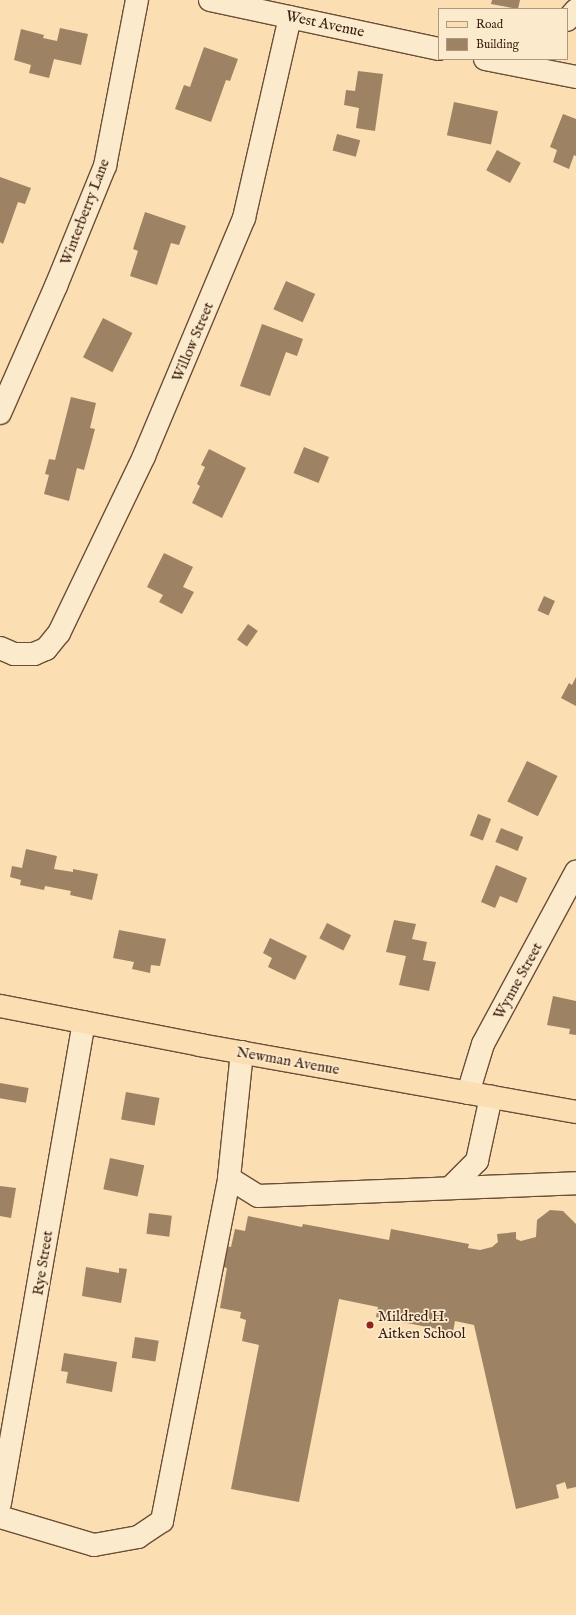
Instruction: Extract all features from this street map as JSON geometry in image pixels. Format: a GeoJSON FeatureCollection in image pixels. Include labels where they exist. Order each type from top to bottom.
{"type":"FeatureCollection","features":[{"type":"Feature","properties":{"kind":"main road","name":"Newman Avenue"},"geometry":{"type":"LineString","coordinates":[[0,1006],[242,1052],[576,1112]]}},
{"type":"Feature","properties":{"kind":"street","name":"Winterberry Lane"},"geometry":{"type":"LineString","coordinates":[[0,413],[56,286],[105,166],[137,0]]}},
{"type":"Feature","properties":{"kind":"street","name":"West Avenue"},"geometry":{"type":"LineString","coordinates":[[210,0],[438,49]]}},
{"type":"Feature","properties":{"kind":"street"},"geometry":{"type":"LineString","coordinates":[[568,19],[576,10]]}},
{"type":"Feature","properties":{"kind":"street","name":"Willow Street"},"geometry":{"type":"LineString","coordinates":[[0,648],[14,654],[34,654],[46,649],[72,609],[144,456],[244,218],[290,17]]}},
{"type":"Feature","properties":{"kind":"street"},"geometry":{"type":"LineString","coordinates":[[495,60],[533,64],[576,78]]}},
{"type":"Feature","properties":{"kind":"street","name":"Wynne Street"},"geometry":{"type":"LineString","coordinates":[[468,1093],[483,1044],[576,872]]}},
{"type":"Feature","properties":{"kind":"street","name":"Rye Street"},"geometry":{"type":"LineString","coordinates":[[0,1503],[84,1022]]}},
{"type":"Feature","properties":{"kind":"street"},"geometry":{"type":"LineString","coordinates":[[0,1517],[94,1545],[138,1537],[162,1521],[229,1178],[242,1052]]}},
{"type":"Feature","properties":{"kind":"street"},"geometry":{"type":"LineString","coordinates":[[451,1187],[477,1161],[491,1097]]}},
{"type":"Feature","properties":{"kind":"street"},"geometry":{"type":"LineString","coordinates":[[229,1178],[258,1196],[576,1183]]}},
{"type":"Feature","properties":{"kind":"building"},"geometry":{"type":"Polygon","coordinates":[[[492,0],[520,0],[518,8],[491,4],[492,0]]]}},
{"type":"Feature","properties":{"kind":"building"},"geometry":{"type":"Polygon","coordinates":[[[60,28],[88,34],[81,65],[54,59],[49,78],[29,73],[31,65],[14,60],[21,29],[44,35],[43,38],[57,41],[60,28]]]}},
{"type":"Feature","properties":{"kind":"building"},"geometry":{"type":"Polygon","coordinates":[[[204,47],[238,59],[230,81],[226,80],[211,122],[175,109],[184,85],[190,87],[204,47]]]}},
{"type":"Feature","properties":{"kind":"building"},"geometry":{"type":"Polygon","coordinates":[[[358,71],[383,74],[375,131],[356,128],[359,108],[344,105],[346,90],[355,91],[358,71]]]}},
{"type":"Feature","properties":{"kind":"building"},"geometry":{"type":"Polygon","coordinates":[[[454,102],[498,111],[491,145],[447,135],[454,102]]]}},
{"type":"Feature","properties":{"kind":"building"},"geometry":{"type":"Polygon","coordinates":[[[563,114],[576,119],[576,156],[574,155],[569,169],[553,162],[557,150],[550,147],[563,114]]]}},
{"type":"Feature","properties":{"kind":"building"},"geometry":{"type":"Polygon","coordinates":[[[337,134],[360,140],[356,157],[333,150],[337,134]]]}},
{"type":"Feature","properties":{"kind":"building"},"geometry":{"type":"Polygon","coordinates":[[[497,150],[521,163],[510,183],[486,170],[497,150]]]}},
{"type":"Feature","properties":{"kind":"building"},"geometry":{"type":"Polygon","coordinates":[[[0,177],[31,188],[25,204],[18,202],[3,244],[0,242],[0,177]]]}},
{"type":"Feature","properties":{"kind":"building"},"geometry":{"type":"Polygon","coordinates":[[[145,212],[186,226],[179,245],[171,243],[157,285],[130,276],[138,251],[133,249],[145,212]]]}},
{"type":"Feature","properties":{"kind":"building"},"geometry":{"type":"Polygon","coordinates":[[[286,281],[315,294],[303,322],[273,309],[286,281]]]}},
{"type":"Feature","properties":{"kind":"building"},"geometry":{"type":"Polygon","coordinates":[[[103,318],[132,333],[112,372],[83,357],[103,318]]]}},
{"type":"Feature","properties":{"kind":"building"},"geometry":{"type":"Polygon","coordinates":[[[262,324],[303,339],[297,356],[286,352],[270,396],[240,386],[262,324]]]}},
{"type":"Feature","properties":{"kind":"building"},"geometry":{"type":"Polygon","coordinates":[[[71,397],[96,403],[90,428],[95,429],[84,470],[77,468],[69,501],[44,494],[49,475],[45,474],[49,459],[55,460],[71,397]]]}},
{"type":"Feature","properties":{"kind":"building"},"geometry":{"type":"Polygon","coordinates":[[[304,447],[329,457],[319,483],[294,473],[304,447]]]}},
{"type":"Feature","properties":{"kind":"building"},"geometry":{"type":"Polygon","coordinates":[[[209,449],[246,468],[222,518],[192,503],[200,486],[197,484],[205,467],[201,465],[209,449]]]}},
{"type":"Feature","properties":{"kind":"building"},"geometry":{"type":"Polygon","coordinates":[[[164,553],[193,567],[183,587],[194,592],[182,614],[159,602],[163,595],[147,587],[164,553]]]}},
{"type":"Feature","properties":{"kind":"building"},"geometry":{"type":"Polygon","coordinates":[[[544,596],[555,601],[548,615],[537,611],[544,596]]]}},
{"type":"Feature","properties":{"kind":"building"},"geometry":{"type":"Polygon","coordinates":[[[248,624],[258,631],[247,646],[237,640],[248,624]]]}},
{"type":"Feature","properties":{"kind":"building"},"geometry":{"type":"Polygon","coordinates":[[[576,677],[576,706],[561,698],[569,683],[572,685],[576,677]]]}},
{"type":"Feature","properties":{"kind":"building"},"geometry":{"type":"Polygon","coordinates":[[[527,761],[558,776],[538,816],[507,801],[527,761]]]}},
{"type":"Feature","properties":{"kind":"building"},"geometry":{"type":"Polygon","coordinates":[[[478,814],[491,819],[483,840],[470,835],[478,814]]]}},
{"type":"Feature","properties":{"kind":"building"},"geometry":{"type":"Polygon","coordinates":[[[501,828],[523,837],[518,851],[495,842],[501,828]]]}},
{"type":"Feature","properties":{"kind":"building"},"geometry":{"type":"Polygon","coordinates":[[[26,849],[57,856],[54,869],[73,872],[73,869],[98,874],[92,900],[70,895],[71,891],[45,886],[44,890],[20,885],[21,880],[10,877],[12,866],[22,868],[26,849]]]}},
{"type":"Feature","properties":{"kind":"building"},"geometry":{"type":"Polygon","coordinates":[[[496,865],[527,878],[517,903],[500,896],[495,908],[481,902],[496,865]]]}},
{"type":"Feature","properties":{"kind":"building"},"geometry":{"type":"Polygon","coordinates":[[[394,920],[416,924],[412,939],[427,942],[423,960],[436,962],[429,991],[399,985],[406,956],[386,952],[394,920]]]}},
{"type":"Feature","properties":{"kind":"building"},"geometry":{"type":"Polygon","coordinates":[[[327,923],[351,935],[343,950],[319,938],[327,923]]]}},
{"type":"Feature","properties":{"kind":"building"},"geometry":{"type":"Polygon","coordinates":[[[119,930],[166,939],[160,966],[151,965],[150,973],[132,969],[134,962],[113,958],[119,930]]]}},
{"type":"Feature","properties":{"kind":"building"},"geometry":{"type":"Polygon","coordinates":[[[270,938],[307,956],[295,980],[268,967],[272,958],[263,953],[270,938]]]}},
{"type":"Feature","properties":{"kind":"building"},"geometry":{"type":"Polygon","coordinates":[[[553,996],[576,1001],[576,1035],[569,1034],[570,1029],[547,1025],[553,996]]]}},
{"type":"Feature","properties":{"kind":"building"},"geometry":{"type":"Polygon","coordinates":[[[0,1083],[29,1088],[26,1103],[0,1098],[0,1083]]]}},
{"type":"Feature","properties":{"kind":"building"},"geometry":{"type":"Polygon","coordinates":[[[126,1092],[159,1098],[155,1125],[121,1120],[126,1092]]]}},
{"type":"Feature","properties":{"kind":"building"},"geometry":{"type":"Polygon","coordinates":[[[110,1158],[144,1165],[138,1197],[103,1189],[110,1158]]]}},
{"type":"Feature","properties":{"kind":"building"},"geometry":{"type":"Polygon","coordinates":[[[0,1186],[16,1188],[11,1218],[0,1216],[0,1186]]]}},
{"type":"Feature","properties":{"kind":"building"},"geometry":{"type":"Polygon","coordinates":[[[550,1210],[563,1211],[576,1224],[576,1487],[567,1489],[565,1482],[556,1485],[559,1498],[516,1509],[474,1325],[455,1321],[453,1332],[376,1317],[378,1307],[339,1299],[299,1502],[231,1489],[259,1345],[242,1341],[246,1320],[240,1318],[241,1312],[220,1308],[227,1268],[217,1266],[221,1245],[231,1247],[235,1229],[245,1231],[248,1216],[302,1227],[303,1224],[389,1240],[391,1229],[469,1244],[468,1248],[480,1250],[492,1247],[498,1242],[497,1234],[516,1232],[516,1239],[521,1241],[536,1237],[537,1220],[550,1210]]]}},
{"type":"Feature","properties":{"kind":"building"},"geometry":{"type":"Polygon","coordinates":[[[149,1213],[172,1216],[169,1237],[146,1234],[149,1213]]]}},
{"type":"Feature","properties":{"kind":"building"},"geometry":{"type":"Polygon","coordinates":[[[86,1267],[119,1273],[119,1268],[127,1269],[121,1303],[82,1296],[86,1267]]]}},
{"type":"Feature","properties":{"kind":"building"},"geometry":{"type":"Polygon","coordinates":[[[135,1337],[159,1341],[155,1361],[132,1358],[135,1337]]]}},
{"type":"Feature","properties":{"kind":"building"},"geometry":{"type":"Polygon","coordinates":[[[64,1353],[117,1362],[112,1392],[66,1383],[68,1372],[61,1371],[64,1353]]]}},
{"type":"Feature","properties":{"kind":"place","name":"Mildred H. Aitken School"},"geometry":{"type":"Point","coordinates":[370,1325]}}]}
